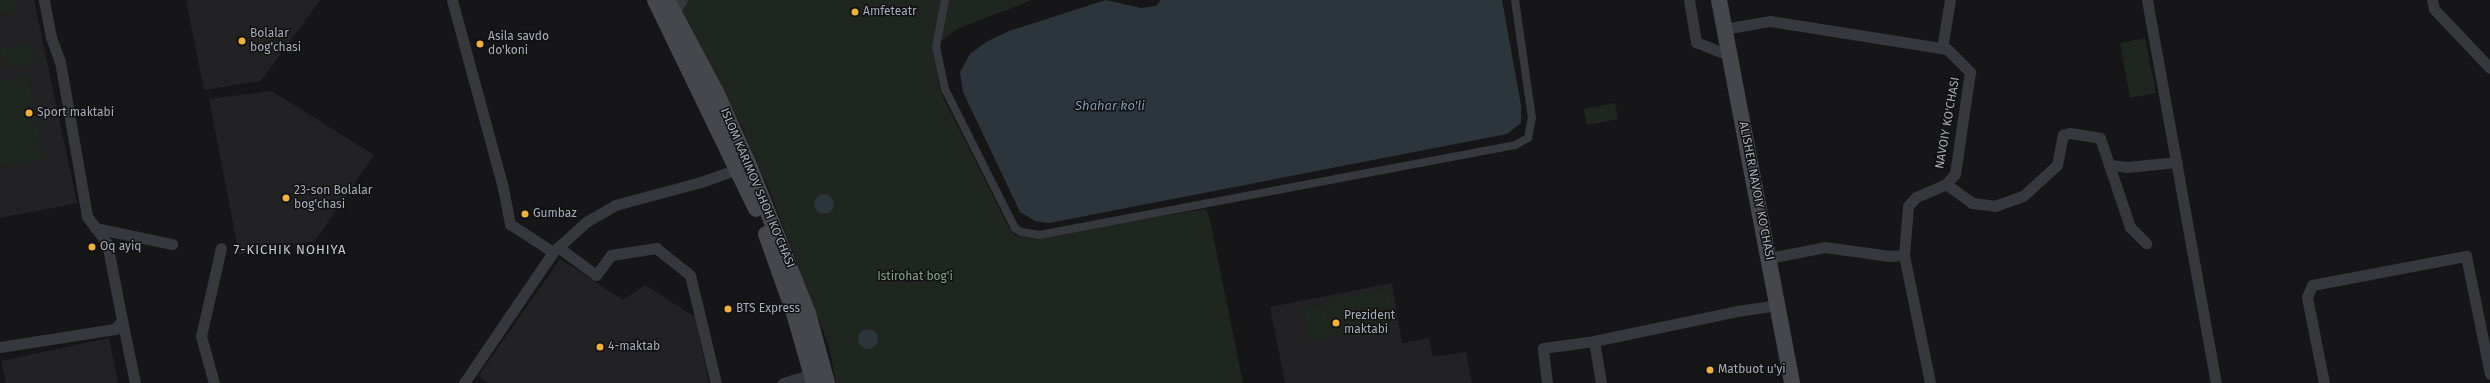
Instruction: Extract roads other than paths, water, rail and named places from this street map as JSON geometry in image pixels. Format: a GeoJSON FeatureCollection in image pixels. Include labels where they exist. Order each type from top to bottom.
{"type":"FeatureCollection","features":[{"type":"Feature","properties":{"kind":"main road","name":"ISLOM KARIMOV SHOH KO'CHASI"},"geometry":{"type":"LineString","coordinates":[[655,0],[672,8],[743,167],[808,313],[826,383]]}},
{"type":"Feature","properties":{"kind":"main road","name":"ALISHER NAVOIY KO'CHASI"},"geometry":{"type":"LineString","coordinates":[[1711,0],[1722,40],[1769,258],[1784,383]]}},
{"type":"Feature","properties":{"kind":"main road","name":"ALISHER NAVOIY KO'CHASI"},"geometry":{"type":"LineString","coordinates":[[1719,0],[1722,40],[1774,306],[1792,383]]}},
{"type":"Feature","properties":{"kind":"main road","name":"ISLOM KARIMOV SHOH KO'CHASI"},"geometry":{"type":"LineString","coordinates":[[743,167],[813,379]]}},
{"type":"Feature","properties":{"kind":"street"},"geometry":{"type":"LineString","coordinates":[[44,0],[51,37],[60,62],[86,216],[107,243],[135,383]]}},
{"type":"Feature","properties":{"kind":"street"},"geometry":{"type":"LineString","coordinates":[[452,0],[503,188],[510,224],[596,275],[611,255],[656,248],[690,275],[716,383]]}},
{"type":"Feature","properties":{"kind":"street"},"geometry":{"type":"LineString","coordinates":[[946,0],[936,47],[945,89],[1015,228],[1021,232],[1039,235],[1515,145],[1528,138],[1532,118],[1515,0]]}},
{"type":"Feature","properties":{"kind":"street"},"geometry":{"type":"LineString","coordinates":[[1689,0],[1696,42],[1722,40]]}},
{"type":"Feature","properties":{"kind":"street"},"geometry":{"type":"LineString","coordinates":[[1942,48],[1950,0]]}},
{"type":"Feature","properties":{"kind":"street"},"geometry":{"type":"LineString","coordinates":[[2147,0],[2216,383]]}},
{"type":"Feature","properties":{"kind":"street"},"geometry":{"type":"LineString","coordinates":[[2432,0],[2434,9],[2490,68]]}},
{"type":"Feature","properties":{"kind":"street","name":"NAVOIY KO'CHASI"},"geometry":{"type":"LineString","coordinates":[[1722,40],[1770,21],[1947,49],[1970,72],[1955,174],[1946,184],[1972,203],[1995,206],[2023,196],[2057,165],[2063,135],[2070,133],[2100,138],[2109,165]]}},
{"type":"Feature","properties":{"kind":"street"},"geometry":{"type":"LineString","coordinates":[[2146,243],[2130,227],[2109,165],[2128,167],[2177,162]]}},
{"type":"Feature","properties":{"kind":"street"},"geometry":{"type":"LineString","coordinates":[[468,382],[556,250],[586,222],[615,205],[743,167]]}},
{"type":"Feature","properties":{"kind":"street"},"geometry":{"type":"LineString","coordinates":[[1930,383],[1904,256],[1908,206],[1916,197],[1946,184]]}},
{"type":"Feature","properties":{"kind":"street"},"geometry":{"type":"LineString","coordinates":[[95,228],[172,244]]}},
{"type":"Feature","properties":{"kind":"street"},"geometry":{"type":"LineString","coordinates":[[1769,258],[1825,247],[1889,256],[1904,256]]}},
{"type":"Feature","properties":{"kind":"street"},"geometry":{"type":"LineString","coordinates":[[214,383],[201,336],[221,248]]}},
{"type":"Feature","properties":{"kind":"street"},"geometry":{"type":"LineString","coordinates":[[2324,383],[2307,297],[2312,286],[2466,256],[2490,374]]}},
{"type":"Feature","properties":{"kind":"street"},"geometry":{"type":"LineString","coordinates":[[1547,383],[1543,348],[1594,341],[1774,306]]}},
{"type":"Feature","properties":{"kind":"street"},"geometry":{"type":"LineString","coordinates":[[0,347],[115,329],[122,320]]}},
{"type":"Feature","properties":{"kind":"street"},"geometry":{"type":"LineString","coordinates":[[1594,341],[1601,383]]}},
{"type":"Feature","properties":{"kind":"street"},"geometry":{"type":"LineString","coordinates":[[783,383],[813,379]]}},
{"type":"Feature","properties":{"kind":"water","name":"Shahar ko'li"},"geometry":{"type":"Polygon","coordinates":[[[1106,0],[1141,8],[1156,6],[1161,0],[1502,0],[1521,105],[1521,123],[1507,134],[1049,223],[1035,221],[1020,212],[963,92],[960,72],[970,54],[986,42],[1009,31],[1106,0]]]}},
{"type":"Feature","properties":{"kind":"water"},"geometry":{"type":"Polygon","coordinates":[[[820,194],[828,194],[834,200],[834,208],[828,214],[820,214],[814,208],[814,200],[820,194]]]}},
{"type":"Feature","properties":{"kind":"water"},"geometry":{"type":"Polygon","coordinates":[[[864,329],[872,329],[878,335],[878,343],[872,349],[864,349],[858,343],[858,335],[864,329]]]}},
{"type":"Feature","properties":{"kind":"place","name":"Amfeteatr"},"geometry":{"type":"Point","coordinates":[855,12]}},
{"type":"Feature","properties":{"kind":"place","name":"Bolalar bog'chasi"},"geometry":{"type":"Point","coordinates":[242,41]}},
{"type":"Feature","properties":{"kind":"place","name":"Asila savdo do'koni"},"geometry":{"type":"Point","coordinates":[480,44]}},
{"type":"Feature","properties":{"kind":"place","name":"Sport maktabi"},"geometry":{"type":"Point","coordinates":[29,113]}},
{"type":"Feature","properties":{"kind":"place","name":"23-son Bolalar bog'chasi"},"geometry":{"type":"Point","coordinates":[286,198]}},
{"type":"Feature","properties":{"kind":"place","name":"Gumbaz"},"geometry":{"type":"Point","coordinates":[525,214]}},
{"type":"Feature","properties":{"kind":"place","name":"Oq ayiq"},"geometry":{"type":"Point","coordinates":[92,247]}},
{"type":"Feature","properties":{"kind":"place","name":"BTS Express"},"geometry":{"type":"Point","coordinates":[728,309]}},
{"type":"Feature","properties":{"kind":"place","name":"Prezident maktabi"},"geometry":{"type":"Point","coordinates":[1336,323]}},
{"type":"Feature","properties":{"kind":"place","name":"4-maktab"},"geometry":{"type":"Point","coordinates":[600,347]}},
{"type":"Feature","properties":{"kind":"place","name":"Matbuot u'yi"},"geometry":{"type":"Point","coordinates":[1710,370]}},
{"type":"Feature","properties":{"kind":"district","name":"7-KICHIK NOHIYA"},"geometry":{"type":"Point","coordinates":[290,250]}},
{"type":"Feature","properties":{"kind":"park label","name":"Istirohat bog'i"},"geometry":{"type":"Point","coordinates":[915,277]}}]}
